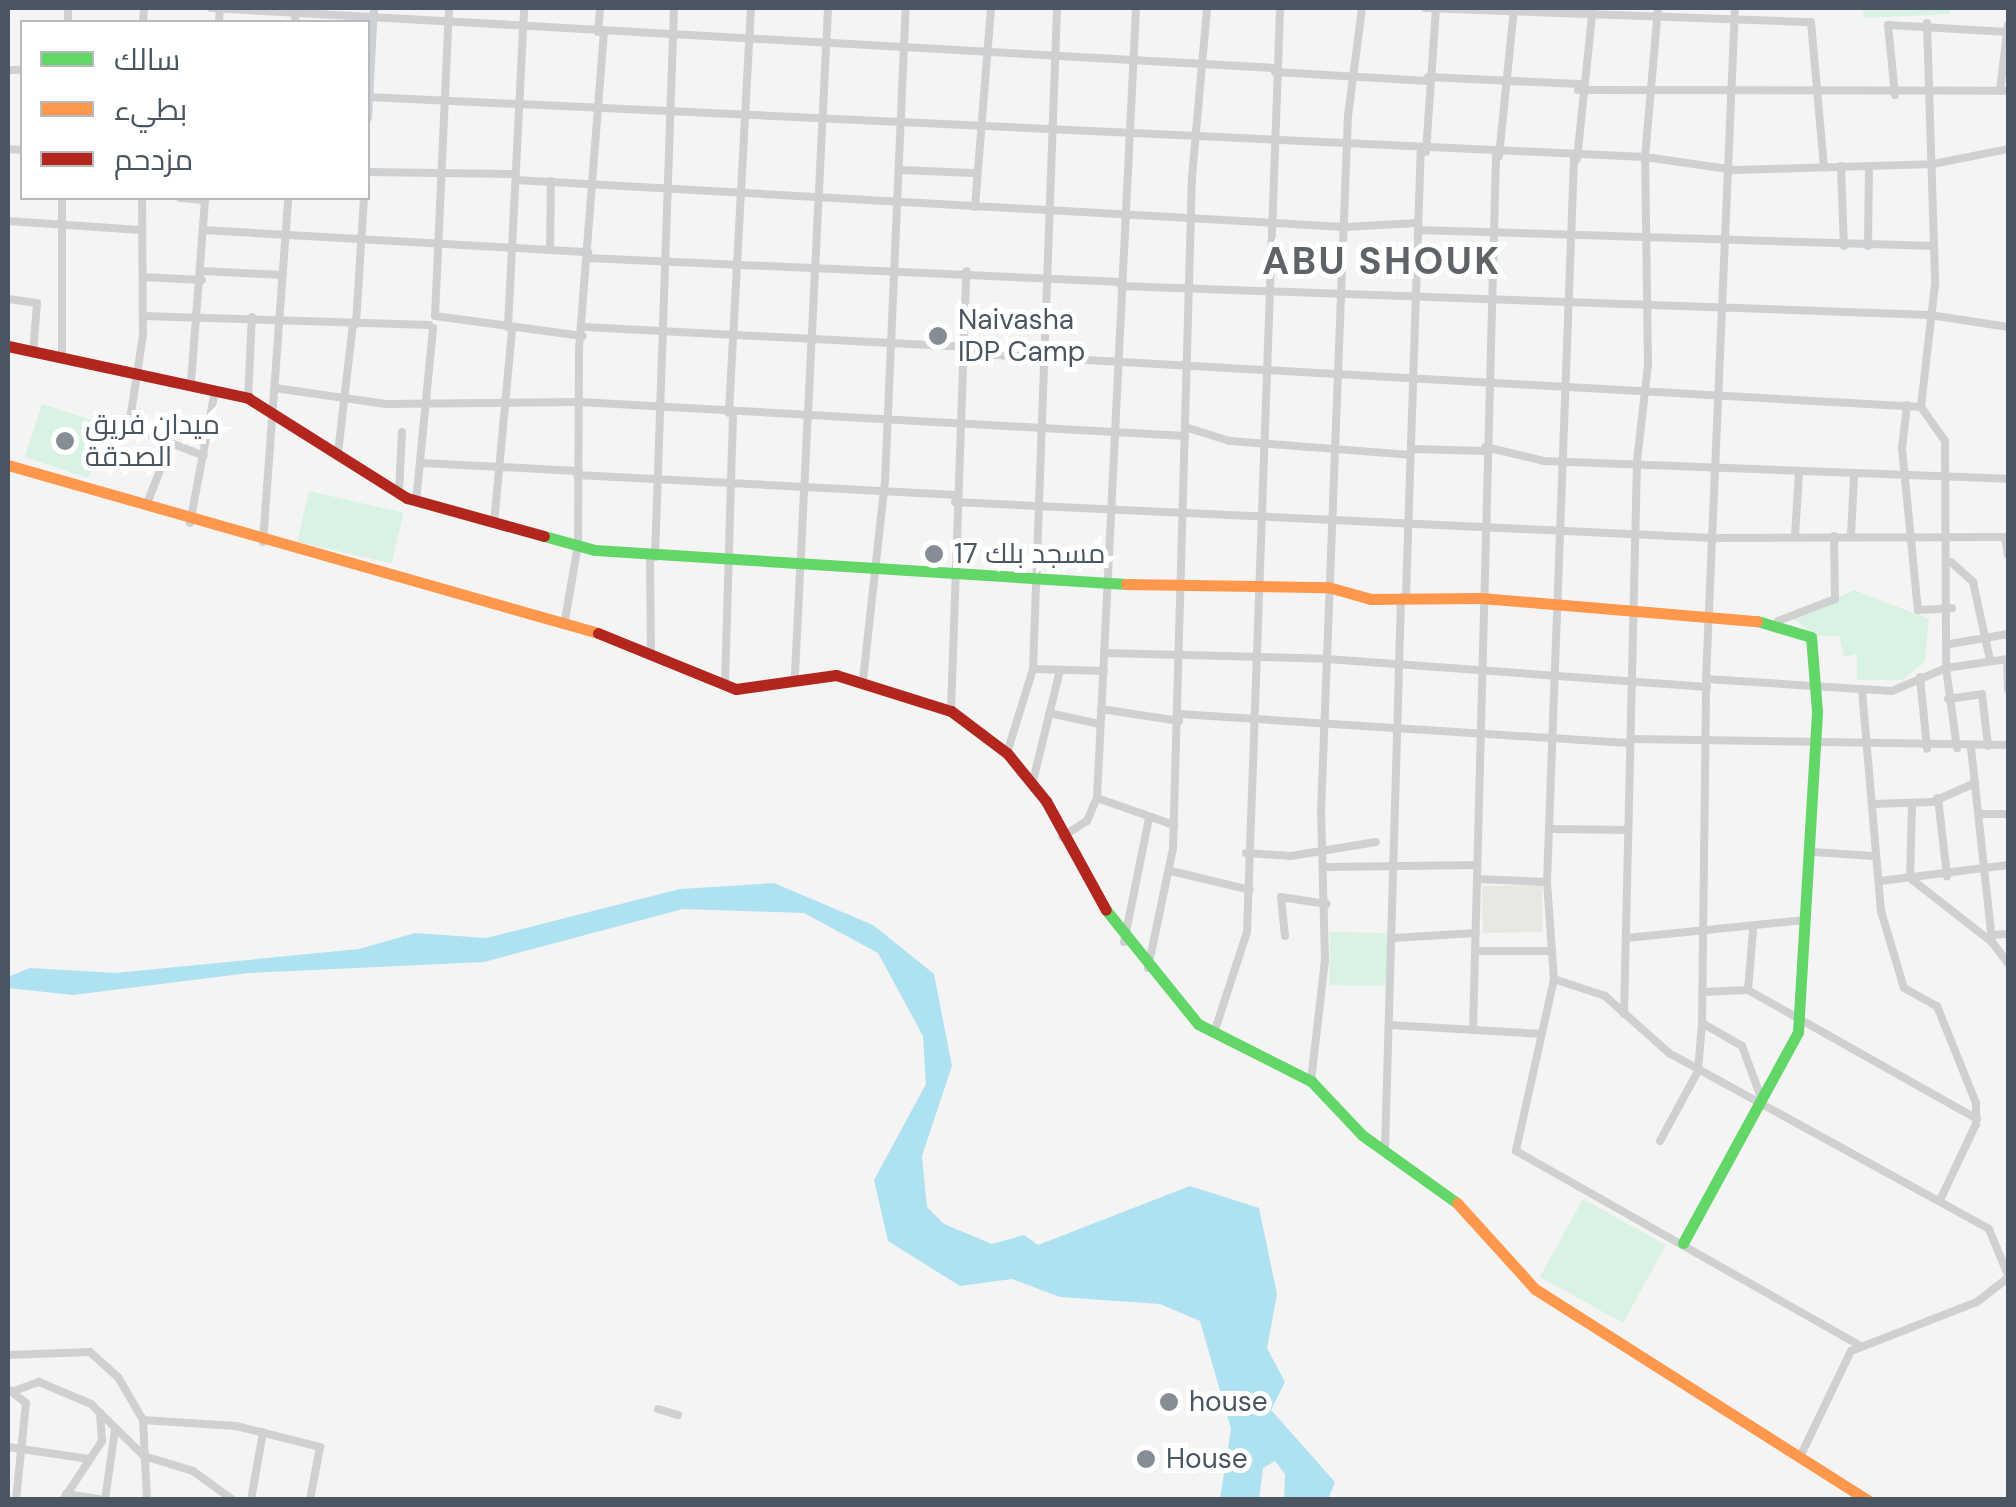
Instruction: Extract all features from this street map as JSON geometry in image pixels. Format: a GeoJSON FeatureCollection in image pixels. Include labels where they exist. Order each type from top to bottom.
{"type":"FeatureCollection","features":[{"type":"Feature","properties":{"kind":"street"},"geometry":{"type":"LineString","coordinates":[[416,502],[434,323],[449,8]]}},
{"type":"Feature","properties":{"kind":"street"},"geometry":{"type":"LineString","coordinates":[[494,526],[506,404],[516,102],[524,8]]}},
{"type":"Feature","properties":{"kind":"street"},"geometry":{"type":"LineString","coordinates":[[565,620],[578,545],[580,402],[600,8]]}},
{"type":"Feature","properties":{"kind":"street"},"geometry":{"type":"LineString","coordinates":[[651,652],[656,410],[666,258],[674,8]]}},
{"type":"Feature","properties":{"kind":"street"},"geometry":{"type":"LineString","coordinates":[[725,684],[722,558],[733,486],[731,413],[751,8]]}},
{"type":"Feature","properties":{"kind":"street"},"geometry":{"type":"LineString","coordinates":[[795,674],[822,45],[828,8]]}},
{"type":"Feature","properties":{"kind":"street"},"geometry":{"type":"LineString","coordinates":[[864,680],[883,494],[888,270],[900,170],[898,126],[906,8]]}},
{"type":"Feature","properties":{"kind":"street"},"geometry":{"type":"LineString","coordinates":[[975,206],[973,173],[992,8]]}},
{"type":"Feature","properties":{"kind":"street"},"geometry":{"type":"LineString","coordinates":[[1007,753],[1033,669],[1034,501],[1057,131],[1056,8]]}},
{"type":"Feature","properties":{"kind":"street"},"geometry":{"type":"LineString","coordinates":[[1062,836],[1087,821],[1097,798],[1121,284],[1120,214],[1136,8]]}},
{"type":"Feature","properties":{"kind":"street"},"geometry":{"type":"LineString","coordinates":[[1148,968],[1171,871],[1174,825],[1194,140],[1207,8]]}},
{"type":"Feature","properties":{"kind":"street"},"geometry":{"type":"LineString","coordinates":[[1214,1033],[1244,956],[1250,890],[1246,852],[1256,722],[1267,364],[1266,222],[1280,8]]}},
{"type":"Feature","properties":{"kind":"street"},"geometry":{"type":"LineString","coordinates":[[1310,1081],[1328,867],[1328,587],[1335,517],[1347,148],[1362,8]]}},
{"type":"Feature","properties":{"kind":"street"},"geometry":{"type":"LineString","coordinates":[[1425,8],[1735,12],[1816,24],[1824,167]]}},
{"type":"Feature","properties":{"kind":"street"},"geometry":{"type":"LineString","coordinates":[[1385,1150],[1398,866],[1412,376],[1420,300],[1418,226],[1436,8]]}},
{"type":"Feature","properties":{"kind":"street"},"geometry":{"type":"LineString","coordinates":[[217,9],[373,11],[524,28],[1055,56],[1134,65],[1202,63],[1428,79],[1507,79],[1578,87],[1650,85],[1820,95],[1932,96],[2004,91],[2008,29],[1888,25],[1895,95]]}},
{"type":"Feature","properties":{"kind":"street"},"geometry":{"type":"LineString","coordinates":[[1473,1030],[1485,449],[1498,156],[1514,9]]}},
{"type":"Feature","properties":{"kind":"street"},"geometry":{"type":"LineString","coordinates":[[370,63],[373,11]]}},
{"type":"Feature","properties":{"kind":"street"},"geometry":{"type":"LineString","coordinates":[[1593,11],[1578,87],[1558,532],[1554,829],[1547,882],[1554,979],[1516,1151],[1859,1345]]}},
{"type":"Feature","properties":{"kind":"street"},"geometry":{"type":"LineString","coordinates":[[1624,1014],[1636,461],[1648,237],[1645,157],[1657,11]]}},
{"type":"Feature","properties":{"kind":"street"},"geometry":{"type":"LineString","coordinates":[[1660,1141],[1698,1071],[1702,1024],[1706,683],[1725,313],[1724,168],[1735,12]]}},
{"type":"Feature","properties":{"kind":"street"},"geometry":{"type":"LineString","coordinates":[[1927,24],[1934,246],[1921,406],[1945,441],[1952,608],[1946,668],[1956,748]]}},
{"type":"Feature","properties":{"kind":"street"},"geometry":{"type":"LineString","coordinates":[[370,97],[1498,156],[1645,157],[1724,168],[1933,164],[2008,149]]}},
{"type":"Feature","properties":{"kind":"street"},"geometry":{"type":"LineString","coordinates":[[1841,166],[1844,246]]}},
{"type":"Feature","properties":{"kind":"street"},"geometry":{"type":"LineString","coordinates":[[1868,246],[1869,166]]}},
{"type":"Feature","properties":{"kind":"street"},"geometry":{"type":"LineString","coordinates":[[900,170],[973,173]]}},
{"type":"Feature","properties":{"kind":"street"},"geometry":{"type":"LineString","coordinates":[[370,172],[515,177],[592,186],[894,197],[975,206],[1192,215],[1345,227],[1496,230],[1573,238],[1725,237],[1844,246],[1934,246]]}},
{"type":"Feature","properties":{"kind":"street"},"geometry":{"type":"LineString","coordinates":[[550,249],[551,181]]}},
{"type":"Feature","properties":{"kind":"street"},"geometry":{"type":"LineString","coordinates":[[62,200],[62,358]]}},
{"type":"Feature","properties":{"kind":"street"},"geometry":{"type":"LineString","coordinates":[[142,200],[143,316],[139,372],[129,427],[204,456]]}},
{"type":"Feature","properties":{"kind":"street"},"geometry":{"type":"LineString","coordinates":[[191,382],[205,200]]}},
{"type":"Feature","properties":{"kind":"street"},"geometry":{"type":"LineString","coordinates":[[263,542],[271,408],[289,236],[288,200]]}},
{"type":"Feature","properties":{"kind":"street"},"geometry":{"type":"LineString","coordinates":[[338,452],[364,200]]}},
{"type":"Feature","properties":{"kind":"street"},"geometry":{"type":"LineString","coordinates":[[8,221],[141,230]]}},
{"type":"Feature","properties":{"kind":"street"},"geometry":{"type":"LineString","coordinates":[[204,230],[362,244],[550,249],[739,264],[813,264],[1121,284],[1343,292],[1568,308],[1930,315],[2008,328]]}},
{"type":"Feature","properties":{"kind":"street"},"geometry":{"type":"LineString","coordinates":[[951,711],[955,499],[966,272]]}},
{"type":"Feature","properties":{"kind":"street"},"geometry":{"type":"LineString","coordinates":[[142,277],[284,275]]}},
{"type":"Feature","properties":{"kind":"street"},"geometry":{"type":"LineString","coordinates":[[8,299],[37,303],[33,354]]}},
{"type":"Feature","properties":{"kind":"street"},"geometry":{"type":"LineString","coordinates":[[143,316],[199,313],[354,324],[434,323],[584,332],[659,330],[811,343],[1267,364],[1921,406]]}},
{"type":"Feature","properties":{"kind":"street"},"geometry":{"type":"LineString","coordinates":[[248,398],[252,317]]}},
{"type":"Feature","properties":{"kind":"street"},"geometry":{"type":"LineString","coordinates":[[8,346],[33,354],[191,382],[248,398],[271,408],[416,502],[494,526],[653,558],[877,565],[1107,584],[1184,584],[1259,590],[1328,587],[1352,597],[1481,598],[1634,607],[1778,620],[1810,637],[1816,745],[1813,852],[1798,1022],[1763,1104],[1683,1243]]}},
{"type":"Feature","properties":{"kind":"street"},"geometry":{"type":"LineString","coordinates":[[275,388],[346,401],[428,405],[580,402],[656,410],[808,412],[1038,432],[1185,432],[1411,452],[1485,449],[1562,460],[1636,461],[1716,470],[2008,479]]}},
{"type":"Feature","properties":{"kind":"street"},"geometry":{"type":"LineString","coordinates":[[190,523],[214,391]]}},
{"type":"Feature","properties":{"kind":"street"},"geometry":{"type":"LineString","coordinates":[[1908,406],[1902,448],[1910,478],[1918,610],[1952,608]]}},
{"type":"Feature","properties":{"kind":"street"},"geometry":{"type":"LineString","coordinates":[[399,492],[402,432]]}},
{"type":"Feature","properties":{"kind":"street"},"geometry":{"type":"LineString","coordinates":[[146,506],[170,445]]}},
{"type":"Feature","properties":{"kind":"street"},"geometry":{"type":"LineString","coordinates":[[422,463],[733,486],[1034,501],[1108,510],[1182,508],[1483,522],[1558,532],[1634,530],[1712,538],[2007,537],[2008,555]]}},
{"type":"Feature","properties":{"kind":"street"},"geometry":{"type":"LineString","coordinates":[[8,465],[190,523],[565,620],[744,689],[795,674],[864,680],[951,711],[1007,753],[1032,785],[1124,942],[1166,996],[1214,1033],[1310,1081],[1385,1150],[1475,1219],[1535,1289],[1798,1462],[1868,1500]]}},
{"type":"Feature","properties":{"kind":"street"},"geometry":{"type":"LineString","coordinates":[[1795,535],[1799,473]]}},
{"type":"Feature","properties":{"kind":"street"},"geometry":{"type":"LineString","coordinates":[[1851,535],[1854,476]]}},
{"type":"Feature","properties":{"kind":"street"},"geometry":{"type":"LineString","coordinates":[[1778,620],[1834,599],[1834,536]]}},
{"type":"Feature","properties":{"kind":"street"},"geometry":{"type":"LineString","coordinates":[[1951,562],[1973,582],[1990,660]]}},
{"type":"Feature","properties":{"kind":"street"},"geometry":{"type":"LineString","coordinates":[[1950,644],[2008,634]]}},
{"type":"Feature","properties":{"kind":"street"},"geometry":{"type":"LineString","coordinates":[[1105,654],[1179,654],[1256,661],[1328,658],[1402,668],[1479,669],[1631,682],[1812,684],[1892,691],[1946,668],[2008,659],[2008,690]]}},
{"type":"Feature","properties":{"kind":"street"},"geometry":{"type":"LineString","coordinates":[[1033,669],[1104,672]]}},
{"type":"Feature","properties":{"kind":"street"},"geometry":{"type":"LineString","coordinates":[[1032,785],[1060,670]]}},
{"type":"Feature","properties":{"kind":"street"},"geometry":{"type":"LineString","coordinates":[[1920,678],[1927,748]]}},
{"type":"Feature","properties":{"kind":"street"},"geometry":{"type":"LineString","coordinates":[[1862,690],[1873,745],[1872,856],[1904,988],[1939,1010],[1978,1119],[1941,1198]]}},
{"type":"Feature","properties":{"kind":"street"},"geometry":{"type":"LineString","coordinates":[[1948,699],[1982,694],[1988,746]]}},
{"type":"Feature","properties":{"kind":"street"},"geometry":{"type":"LineString","coordinates":[[1101,709],[1179,718],[1325,720],[1401,729],[1708,746],[2008,745]]}},
{"type":"Feature","properties":{"kind":"street"},"geometry":{"type":"LineString","coordinates":[[1049,714],[1100,724]]}},
{"type":"Feature","properties":{"kind":"street"},"geometry":{"type":"LineString","coordinates":[[1971,748],[1982,814],[1992,938]]}},
{"type":"Feature","properties":{"kind":"street"},"geometry":{"type":"LineString","coordinates":[[1872,804],[1912,804],[1975,784]]}},
{"type":"Feature","properties":{"kind":"street"},"geometry":{"type":"LineString","coordinates":[[1097,798],[1174,825]]}},
{"type":"Feature","properties":{"kind":"street"},"geometry":{"type":"LineString","coordinates":[[1938,798],[1947,876]]}},
{"type":"Feature","properties":{"kind":"street"},"geometry":{"type":"LineString","coordinates":[[1910,878],[1912,804]]}},
{"type":"Feature","properties":{"kind":"street"},"geometry":{"type":"LineString","coordinates":[[1982,814],[2008,814]]}},
{"type":"Feature","properties":{"kind":"street"},"geometry":{"type":"LineString","coordinates":[[1124,942],[1148,818]]}},
{"type":"Feature","properties":{"kind":"street"},"geometry":{"type":"LineString","coordinates":[[1554,829],[1628,830]]}},
{"type":"Feature","properties":{"kind":"street"},"geometry":{"type":"LineString","coordinates":[[1246,852],[1328,850],[1376,842]]}},
{"type":"Feature","properties":{"kind":"street"},"geometry":{"type":"LineString","coordinates":[[1813,852],[1872,856]]}},
{"type":"Feature","properties":{"kind":"street"},"geometry":{"type":"LineString","coordinates":[[1328,867],[1477,865]]}},
{"type":"Feature","properties":{"kind":"street"},"geometry":{"type":"LineString","coordinates":[[1880,881],[1947,876],[2008,865]]}},
{"type":"Feature","properties":{"kind":"street"},"geometry":{"type":"LineString","coordinates":[[1171,871],[1250,890]]}},
{"type":"Feature","properties":{"kind":"street"},"geometry":{"type":"LineString","coordinates":[[1910,878],[1992,938],[2008,963]]}},
{"type":"Feature","properties":{"kind":"street"},"geometry":{"type":"LineString","coordinates":[[1478,879],[1547,882]]}},
{"type":"Feature","properties":{"kind":"street"},"geometry":{"type":"LineString","coordinates":[[1284,936],[1280,897],[1326,904]]}},
{"type":"Feature","properties":{"kind":"street"},"geometry":{"type":"LineString","coordinates":[[1627,938],[1701,928],[1752,930],[1805,920]]}},
{"type":"Feature","properties":{"kind":"street"},"geometry":{"type":"LineString","coordinates":[[1748,990],[1752,930]]}},
{"type":"Feature","properties":{"kind":"street"},"geometry":{"type":"LineString","coordinates":[[1392,938],[1476,933]]}},
{"type":"Feature","properties":{"kind":"street"},"geometry":{"type":"LineString","coordinates":[[1992,938],[2008,934]]}},
{"type":"Feature","properties":{"kind":"street"},"geometry":{"type":"LineString","coordinates":[[1475,951],[1552,951]]}},
{"type":"Feature","properties":{"kind":"street"},"geometry":{"type":"LineString","coordinates":[[1554,979],[1596,990],[1698,1071],[1941,1198],[1998,1238],[2008,1277],[1948,1316],[1859,1345],[1798,1462]]}},
{"type":"Feature","properties":{"kind":"street"},"geometry":{"type":"LineString","coordinates":[[1703,992],[1748,990],[1798,1022],[1978,1119]]}},
{"type":"Feature","properties":{"kind":"street"},"geometry":{"type":"LineString","coordinates":[[1702,1024],[1742,1046],[1763,1104]]}},
{"type":"Feature","properties":{"kind":"street"},"geometry":{"type":"LineString","coordinates":[[1390,1025],[1542,1034]]}},
{"type":"Feature","properties":{"kind":"street"},"geometry":{"type":"LineString","coordinates":[[8,1355],[90,1352],[128,1388],[143,1420],[147,1500]]}},
{"type":"Feature","properties":{"kind":"street"},"geometry":{"type":"LineString","coordinates":[[11,1390],[39,1382],[100,1413],[144,1456],[193,1472],[233,1500]]}},
{"type":"Feature","properties":{"kind":"street"},"geometry":{"type":"LineString","coordinates":[[8,1498],[16,1499],[25,1450],[26,1403],[11,1390]]}},
{"type":"Feature","properties":{"kind":"street"},"geometry":{"type":"LineString","coordinates":[[658,1409],[678,1415]]}},
{"type":"Feature","properties":{"kind":"street"},"geometry":{"type":"LineString","coordinates":[[100,1413],[102,1441],[64,1496],[104,1500],[116,1430]]}},
{"type":"Feature","properties":{"kind":"street"},"geometry":{"type":"LineString","coordinates":[[143,1420],[262,1432],[320,1448],[310,1500]]}},
{"type":"Feature","properties":{"kind":"street"},"geometry":{"type":"LineString","coordinates":[[251,1500],[262,1432]]}},
{"type":"Feature","properties":{"kind":"street"},"geometry":{"type":"LineString","coordinates":[[8,1447],[89,1459]]}},
{"type":"Feature","properties":{"kind":"shaded area"},"geometry":{"type":"Polygon","coordinates":[[[1542,885],[1543,932],[1483,933],[1482,886],[1542,885]]]}},
{"type":"Feature","properties":{"kind":"green space"},"geometry":{"type":"Polygon","coordinates":[[[1863,8],[1950,8],[1950,14],[1864,18],[1863,8]]]}},
{"type":"Feature","properties":{"kind":"green space","name":"ميدان فريق الصدقة"},"geometry":{"type":"Polygon","coordinates":[[[42,404],[106,425],[88,478],[25,457],[42,404]]]}},
{"type":"Feature","properties":{"kind":"green space"},"geometry":{"type":"Polygon","coordinates":[[[309,491],[404,513],[392,563],[297,542],[309,491]]]}},
{"type":"Feature","properties":{"kind":"green space"},"geometry":{"type":"Polygon","coordinates":[[[1854,590],[1929,619],[1925,661],[1903,680],[1857,680],[1857,654],[1844,657],[1839,636],[1816,636],[1793,619],[1854,590]]]}},
{"type":"Feature","properties":{"kind":"green space"},"geometry":{"type":"Polygon","coordinates":[[[1330,932],[1389,933],[1388,986],[1329,985],[1330,932]]]}},
{"type":"Feature","properties":{"kind":"green space"},"geometry":{"type":"Polygon","coordinates":[[[1583,1199],[1666,1245],[1623,1323],[1540,1277],[1583,1199]]]}},
{"type":"Feature","properties":{"kind":"water"},"geometry":{"type":"Polygon","coordinates":[[[774,883],[873,925],[934,974],[952,1066],[922,1156],[927,1207],[944,1224],[992,1244],[1024,1235],[1038,1245],[1190,1186],[1259,1208],[1277,1294],[1267,1348],[1285,1382],[1271,1410],[1335,1482],[1328,1499],[1284,1499],[1285,1474],[1275,1461],[1263,1468],[1259,1499],[1220,1499],[1231,1429],[1200,1321],[1160,1304],[1060,1297],[1012,1279],[960,1286],[888,1241],[874,1180],[926,1084],[923,1036],[878,953],[804,913],[683,909],[484,962],[249,973],[73,995],[8,988],[8,977],[30,968],[115,973],[359,949],[415,933],[486,938],[680,889],[774,883]]]}},
{"type":"Feature","properties":{"kind":"traffic: fast"},"geometry":{"type":"LineString","coordinates":[[544,536],[595,550],[1126,584]]}},
{"type":"Feature","properties":{"kind":"traffic: fast"},"geometry":{"type":"LineString","coordinates":[[1683,1243],[1798,1032],[1817,711],[1811,637],[1757,621]]}},
{"type":"Feature","properties":{"kind":"traffic: fast"},"geometry":{"type":"LineString","coordinates":[[1106,910],[1198,1024],[1311,1081],[1362,1135],[1457,1203]]}},
{"type":"Feature","properties":{"kind":"traffic: slow"},"geometry":{"type":"LineString","coordinates":[[8,465],[598,633]]}},
{"type":"Feature","properties":{"kind":"traffic: slow"},"geometry":{"type":"LineString","coordinates":[[1126,584],[1328,587],[1371,599],[1481,598],[1757,621]]}},
{"type":"Feature","properties":{"kind":"traffic: slow"},"geometry":{"type":"LineString","coordinates":[[1457,1203],[1535,1289],[1868,1500]]}},
{"type":"Feature","properties":{"kind":"traffic: jam"},"geometry":{"type":"LineString","coordinates":[[8,346],[248,398],[407,498],[544,536]]}},
{"type":"Feature","properties":{"kind":"traffic: jam"},"geometry":{"type":"LineString","coordinates":[[598,633],[736,689],[836,675],[951,711],[1007,753],[1046,801],[1106,910]]}},
{"type":"Feature","properties":{"kind":"place","name":"Naivasha IDP Camp"},"geometry":{"type":"Point","coordinates":[938,336]}},
{"type":"Feature","properties":{"kind":"place","name":"ميدان فريق الصدقة"},"geometry":{"type":"Point","coordinates":[65,441]}},
{"type":"Feature","properties":{"kind":"place","name":"مسجد بلك 17"},"geometry":{"type":"Point","coordinates":[934,554]}},
{"type":"Feature","properties":{"kind":"place","name":"house"},"geometry":{"type":"Point","coordinates":[1169,1402]}},
{"type":"Feature","properties":{"kind":"place","name":"House"},"geometry":{"type":"Point","coordinates":[1146,1459]}},
{"type":"Feature","properties":{"kind":"district","name":"ABU SHOUK"},"geometry":{"type":"Point","coordinates":[1382,262]}}]}
